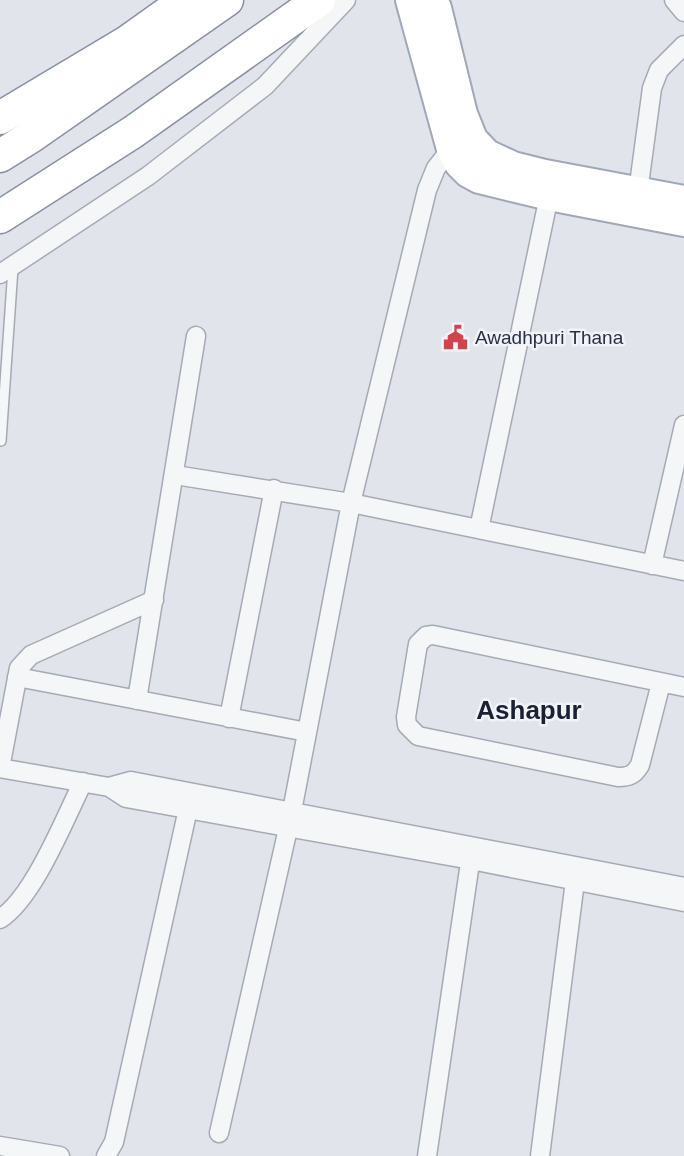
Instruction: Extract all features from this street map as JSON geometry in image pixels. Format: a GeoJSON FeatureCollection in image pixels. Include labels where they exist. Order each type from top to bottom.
{"type":"FeatureCollection","features":[{"type":"Feature","properties":{"kind":"highway"},"geometry":{"type":"LineString","coordinates":[[0,118],[127,42],[186,0]]}},
{"type":"Feature","properties":{"kind":"highway"},"geometry":{"type":"LineString","coordinates":[[0,156],[227,0]]}},
{"type":"Feature","properties":{"kind":"highway"},"geometry":{"type":"LineString","coordinates":[[0,194],[75,149],[153,97],[288,0]]}},
{"type":"Feature","properties":{"kind":"highway"},"geometry":{"type":"LineString","coordinates":[[0,218],[133,132],[319,0]]}},
{"type":"Feature","properties":{"kind":"main road"},"geometry":{"type":"LineString","coordinates":[[410,0],[451,149],[468,173],[479,179],[549,196],[684,222]]}},
{"type":"Feature","properties":{"kind":"main road"},"geometry":{"type":"LineString","coordinates":[[428,0],[437,8],[463,114],[473,139],[487,154],[513,166],[684,200]]}},
{"type":"Feature","properties":{"kind":"street"},"geometry":{"type":"LineString","coordinates":[[6,271],[148,176],[265,86],[346,0]]}},
{"type":"Feature","properties":{"kind":"street"},"geometry":{"type":"LineString","coordinates":[[674,0],[684,12]]}},
{"type":"Feature","properties":{"kind":"street"},"geometry":{"type":"LineString","coordinates":[[638,192],[652,88],[659,70],[683,47]]}},
{"type":"Feature","properties":{"kind":"street"},"geometry":{"type":"LineString","coordinates":[[219,1133],[290,818],[351,503],[427,190],[436,168],[451,149]]}},
{"type":"Feature","properties":{"kind":"street"},"geometry":{"type":"LineString","coordinates":[[479,529],[549,196]]}},
{"type":"Feature","properties":{"kind":"street"},"geometry":{"type":"LineString","coordinates":[[137,700],[196,336]]}},
{"type":"Feature","properties":{"kind":"street"},"geometry":{"type":"LineString","coordinates":[[652,565],[684,425]]}},
{"type":"Feature","properties":{"kind":"street"},"geometry":{"type":"LineString","coordinates":[[175,475],[351,503],[684,571]]}},
{"type":"Feature","properties":{"kind":"street"},"geometry":{"type":"LineString","coordinates":[[229,718],[274,489]]}},
{"type":"Feature","properties":{"kind":"street"},"geometry":{"type":"LineString","coordinates":[[154,600],[31,655],[19,668],[0,768],[109,787],[126,799],[188,809],[290,818]]}},
{"type":"Feature","properties":{"kind":"street"},"geometry":{"type":"LineString","coordinates":[[661,683],[640,765],[635,773],[628,777],[418,736],[407,725],[418,644],[426,636],[433,635],[684,687]]}},
{"type":"Feature","properties":{"kind":"street"},"geometry":{"type":"LineString","coordinates":[[17,677],[307,732]]}},
{"type":"Feature","properties":{"kind":"street"},"geometry":{"type":"LineString","coordinates":[[109,787],[131,781],[290,818],[472,853],[684,887]]}},
{"type":"Feature","properties":{"kind":"street"},"geometry":{"type":"LineString","coordinates":[[0,919],[15,907],[31,885],[83,782]]}},
{"type":"Feature","properties":{"kind":"street"},"geometry":{"type":"LineString","coordinates":[[106,1156],[114,1142],[188,809]]}},
{"type":"Feature","properties":{"kind":"street"},"geometry":{"type":"LineString","coordinates":[[472,853],[575,881],[684,901]]}},
{"type":"Feature","properties":{"kind":"street"},"geometry":{"type":"LineString","coordinates":[[428,1156],[472,853]]}},
{"type":"Feature","properties":{"kind":"street"},"geometry":{"type":"LineString","coordinates":[[540,1156],[575,881]]}},
{"type":"Feature","properties":{"kind":"street"},"geometry":{"type":"LineString","coordinates":[[0,1146],[60,1156]]}},
{"type":"Feature","properties":{"kind":"lane"},"geometry":{"type":"LineString","coordinates":[[1,441],[6,271]]}},
{"type":"Feature","properties":{"kind":"place","name":"Awadhpuri Thana"},"geometry":{"type":"Point","coordinates":[455,337]}},
{"type":"Feature","properties":{"kind":"district","name":"Ashapur"},"geometry":{"type":"Point","coordinates":[529,710]}}]}
